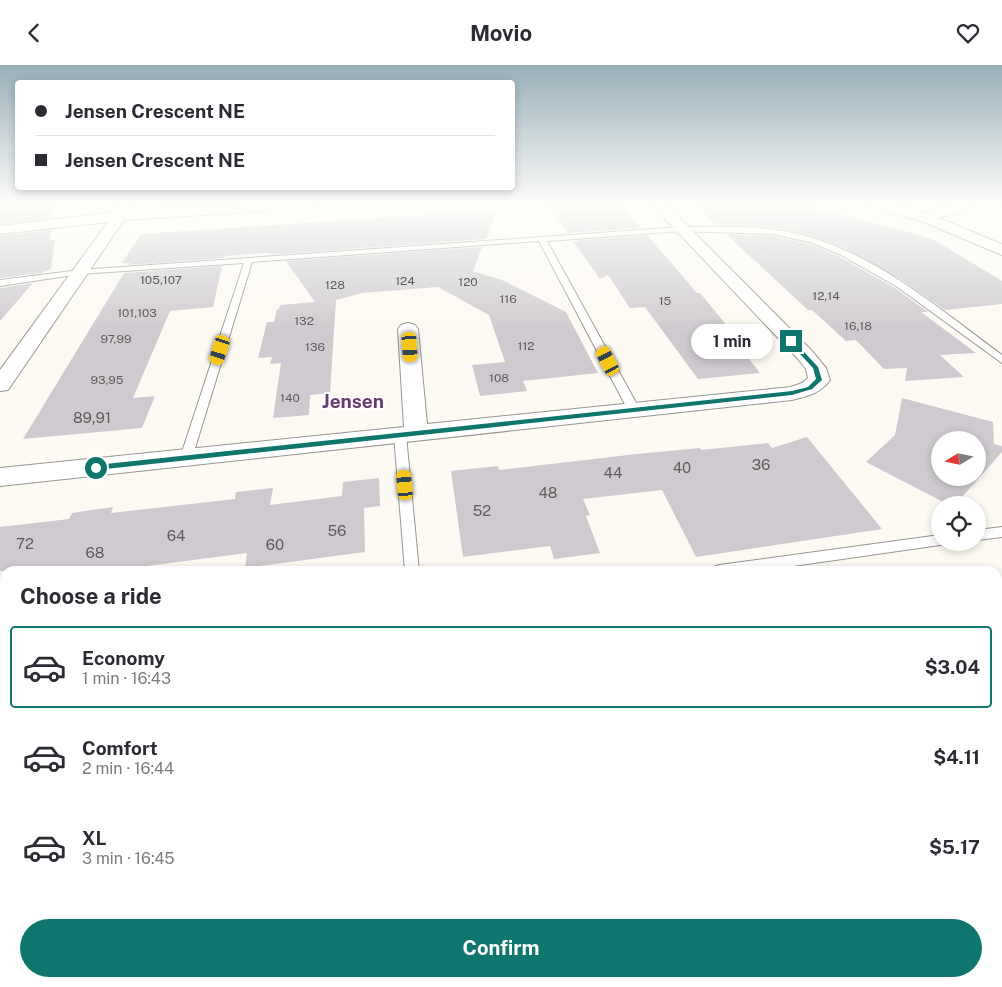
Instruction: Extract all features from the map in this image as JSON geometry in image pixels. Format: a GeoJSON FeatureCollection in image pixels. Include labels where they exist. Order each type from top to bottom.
{"type":"FeatureCollection","features":[{"type":"Feature","properties":{"kind":"street"},"geometry":{"type":"LineString","coordinates":[[0,385],[98,247]]}},
{"type":"Feature","properties":{"kind":"street"},"geometry":{"type":"LineString","coordinates":[[0,477],[792,393],[810,388],[819,380],[816,368],[700,247]]}},
{"type":"Feature","properties":{"kind":"street"},"geometry":{"type":"LineString","coordinates":[[408,329],[408,434]]}},
{"type":"Feature","properties":{"kind":"lane"},"geometry":{"type":"LineString","coordinates":[[0,283],[80,272],[430,247]]}},
{"type":"Feature","properties":{"kind":"lane"},"geometry":{"type":"LineString","coordinates":[[546,247],[634,410]]}},
{"type":"Feature","properties":{"kind":"lane"},"geometry":{"type":"LineString","coordinates":[[830,247],[896,283],[1002,360]]}},
{"type":"Feature","properties":{"kind":"lane"},"geometry":{"type":"LineString","coordinates":[[186,458],[249,260]]}},
{"type":"Feature","properties":{"kind":"lane"},"geometry":{"type":"LineString","coordinates":[[408,434],[412,566]]}},
{"type":"Feature","properties":{"kind":"lane"},"geometry":{"type":"LineString","coordinates":[[986,534],[1002,532]]}},
{"type":"Feature","properties":{"kind":"lane"},"geometry":{"type":"LineString","coordinates":[[758,566],[931,541]]}},
{"type":"Feature","properties":{"kind":"building"},"geometry":{"type":"Polygon","coordinates":[[[0,247],[54,247],[51,269],[41,273],[0,278],[0,247]]]}},
{"type":"Feature","properties":{"kind":"building"},"geometry":{"type":"Polygon","coordinates":[[[132,247],[376,247],[281,254],[261,253],[225,256],[224,258],[129,265],[130,263],[122,263],[132,247]]]}},
{"type":"Feature","properties":{"kind":"building"},"geometry":{"type":"Polygon","coordinates":[[[482,247],[473,271],[502,280],[566,312],[598,373],[523,381],[527,391],[480,396],[472,365],[505,362],[489,315],[438,287],[362,293],[336,300],[330,393],[310,395],[309,415],[273,418],[281,363],[270,364],[272,357],[258,358],[267,322],[274,322],[280,305],[315,302],[286,261],[482,247]]]}},
{"type":"Feature","properties":{"kind":"building"},"geometry":{"type":"Polygon","coordinates":[[[577,247],[657,247],[715,311],[753,358],[749,359],[760,373],[698,379],[645,307],[630,308],[608,275],[600,279],[577,247]]]}},
{"type":"Feature","properties":{"kind":"building"},"geometry":{"type":"Polygon","coordinates":[[[740,247],[816,247],[838,256],[895,288],[928,312],[921,312],[976,353],[940,355],[964,377],[905,381],[907,368],[884,369],[856,340],[846,341],[812,310],[808,310],[740,247]]]}},
{"type":"Feature","properties":{"kind":"building"},"geometry":{"type":"Polygon","coordinates":[[[841,247],[946,247],[1002,281],[1002,304],[945,310],[900,279],[841,247]]]}},
{"type":"Feature","properties":{"kind":"building"},"geometry":{"type":"Polygon","coordinates":[[[222,266],[213,307],[170,311],[133,398],[155,396],[142,428],[23,439],[124,273],[222,266]]]}},
{"type":"Feature","properties":{"kind":"building"},"geometry":{"type":"Polygon","coordinates":[[[33,283],[0,321],[0,288],[33,283]]]}},
{"type":"Feature","properties":{"kind":"building"},"geometry":{"type":"Polygon","coordinates":[[[902,398],[993,422],[994,444],[1002,446],[1002,452],[986,470],[986,431],[931,431],[931,486],[972,486],[963,496],[932,496],[866,462],[895,435],[902,398]]]}},
{"type":"Feature","properties":{"kind":"building"},"geometry":{"type":"Polygon","coordinates":[[[807,437],[882,529],[696,557],[662,490],[583,499],[590,515],[586,516],[600,553],[554,559],[550,546],[463,557],[451,471],[498,466],[499,470],[637,454],[768,443],[772,448],[807,437]]]}},
{"type":"Feature","properties":{"kind":"building"},"geometry":{"type":"Polygon","coordinates":[[[379,478],[380,506],[364,508],[365,552],[260,566],[245,566],[247,553],[147,566],[0,566],[0,527],[69,519],[72,513],[113,507],[111,513],[235,499],[236,492],[273,488],[270,505],[342,496],[343,482],[379,478]]]}},
{"type":"Feature","properties":{"kind":"district","name":"Jensen"},"geometry":{"type":"Point","coordinates":[353,401]}},
{"type":"Feature","properties":{"kind":"route"},"geometry":{"type":"LineString","coordinates":[[96,468],[792,393],[810,388],[819,380],[816,368],[791,341]]}}]}
